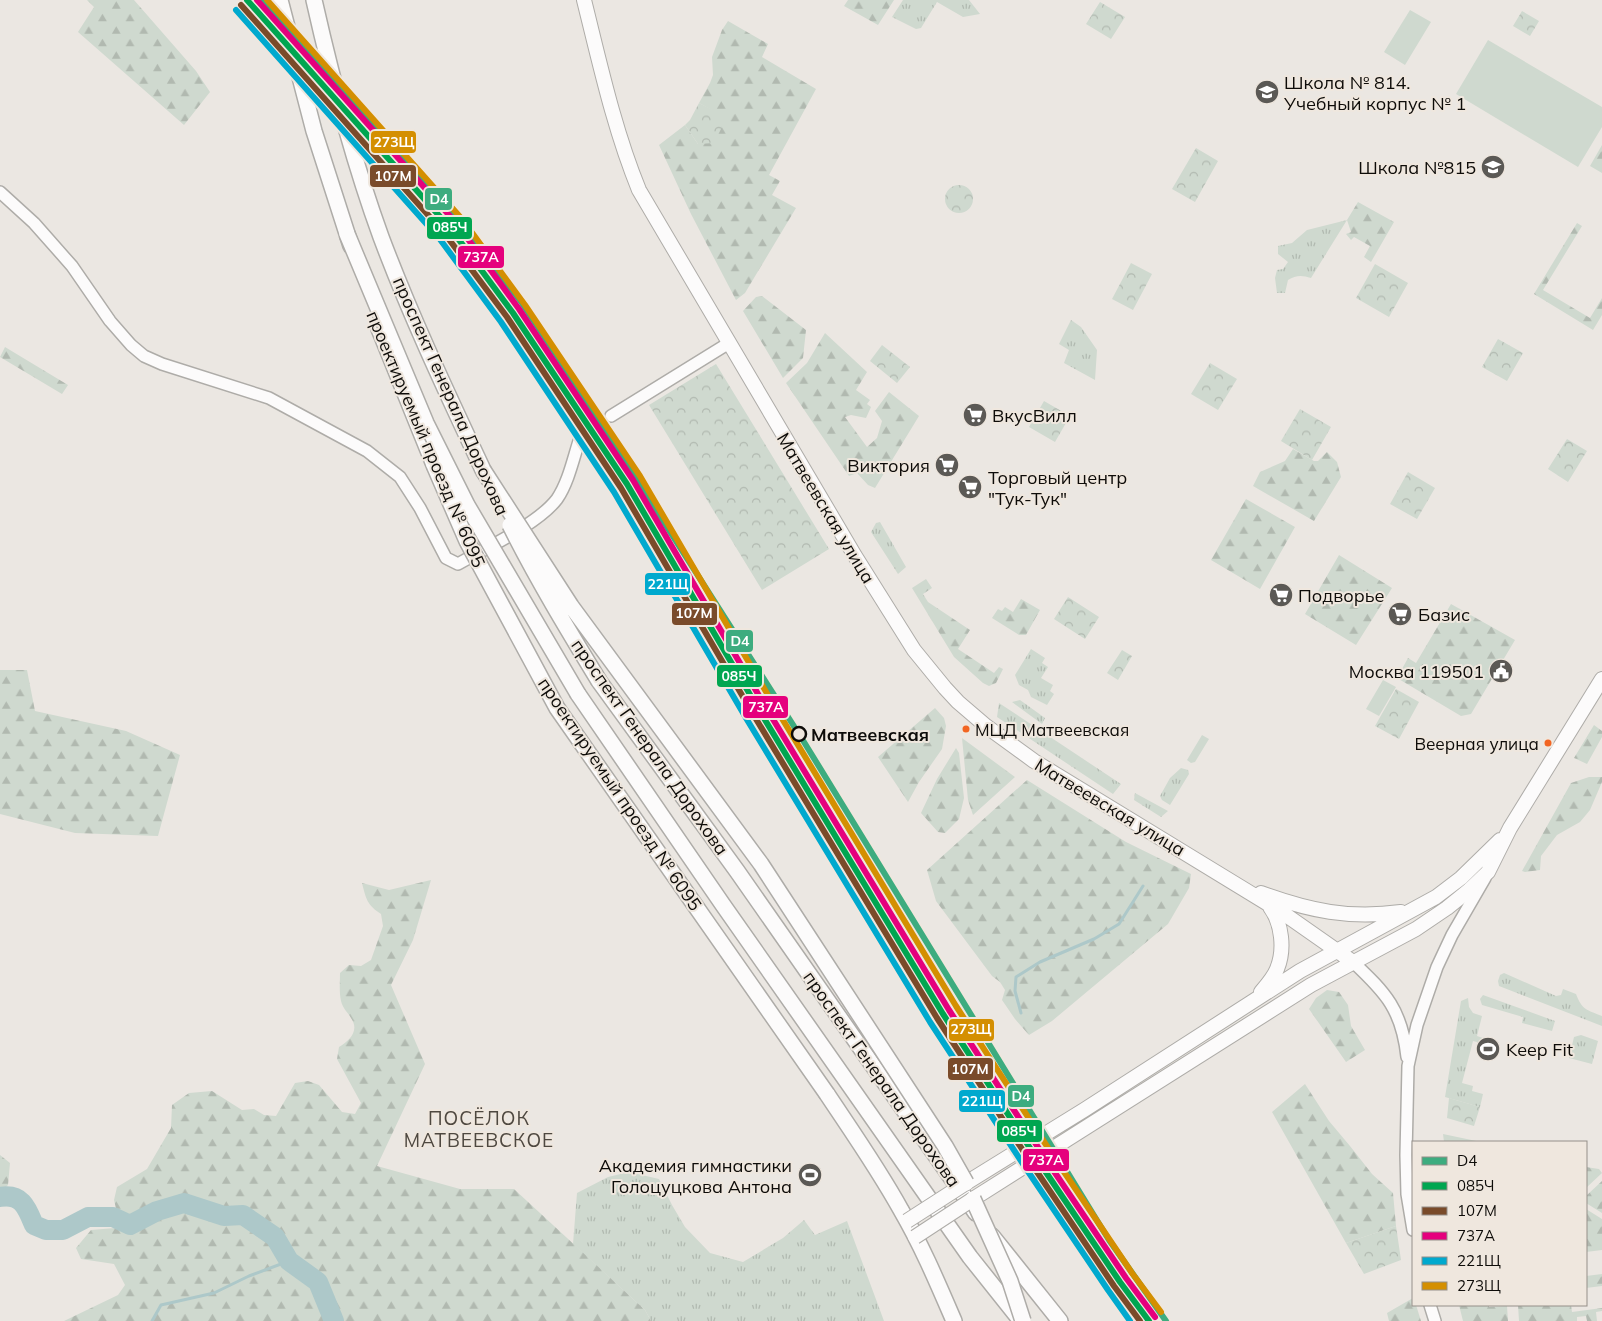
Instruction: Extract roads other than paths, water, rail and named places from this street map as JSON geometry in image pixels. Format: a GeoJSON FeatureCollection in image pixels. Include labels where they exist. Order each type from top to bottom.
{"type":"FeatureCollection","features":[{"type":"Feature","properties":{"kind":"main road","name":"проспект Генерала Дорохова"},"geometry":{"type":"LineString","coordinates":[[280,0],[314,131],[347,234],[426,423],[467,504],[578,694],[723,905],[959,1240],[1022,1321]]}},
{"type":"Feature","properties":{"kind":"main road","name":"проспект Генерала Дорохова"},"geometry":{"type":"LineString","coordinates":[[314,0],[342,116],[381,236],[417,326],[524,554],[599,681],[737,871],[987,1229],[1060,1321]]}},
{"type":"Feature","properties":{"kind":"main road","name":"проектируемый проезд № 6095"},"geometry":{"type":"LineString","coordinates":[[347,234],[366,297],[463,533],[552,700],[877,1169],[907,1221],[937,1280],[954,1321]]}},
{"type":"Feature","properties":{"kind":"main road"},"geometry":{"type":"LineString","coordinates":[[483,470],[571,606],[761,864],[945,1146],[966,1183],[1010,1281],[1022,1321]]}},
{"type":"Feature","properties":{"kind":"street","name":"Матвеевская улица"},"geometry":{"type":"LineString","coordinates":[[584,0],[615,121],[636,182],[654,217],[729,344],[885,605],[914,650],[958,702],[986,726],[1034,761],[1235,883]]}},
{"type":"Feature","properties":{"kind":"street"},"geometry":{"type":"LineString","coordinates":[[0,192],[34,223],[72,266],[110,321],[131,345],[144,356],[162,364],[268,398],[367,451],[400,477],[420,508],[446,558],[458,564],[539,517],[558,498],[569,473],[579,441]]}},
{"type":"Feature","properties":{"kind":"street"},"geometry":{"type":"LineString","coordinates":[[611,416],[729,344]]}},
{"type":"Feature","properties":{"kind":"street"},"geometry":{"type":"LineString","coordinates":[[1408,1066],[1417,1025],[1437,967],[1452,935],[1488,872],[1510,828],[1602,679]]}},
{"type":"Feature","properties":{"kind":"street"},"geometry":{"type":"LineString","coordinates":[[907,1221],[1300,971],[1436,897],[1461,878],[1510,828]]}},
{"type":"Feature","properties":{"kind":"street"},"geometry":{"type":"LineString","coordinates":[[915,1237],[973,1198],[1311,985],[1416,929],[1447,908],[1488,872]]}},
{"type":"Feature","properties":{"kind":"street"},"geometry":{"type":"LineString","coordinates":[[1235,883],[1353,962],[1379,986],[1390,1000],[1400,1021],[1406,1045],[1408,1066],[1406,1154],[1412,1223]]}},
{"type":"Feature","properties":{"kind":"street"},"geometry":{"type":"LineString","coordinates":[[1235,883],[1316,911],[1380,915],[1412,910]]}},
{"type":"Feature","properties":{"kind":"street"},"geometry":{"type":"LineString","coordinates":[[1252,1001],[1270,982],[1280,960],[1280,928],[1276,914],[1268,904]]}},
{"type":"Feature","properties":{"kind":"street"},"geometry":{"type":"LineString","coordinates":[[1430,1306],[1435,1321]]}},
{"type":"Feature","properties":{"kind":"waterway"},"geometry":{"type":"LineString","coordinates":[[1021,1013],[1015,991],[1016,977],[1040,962],[1094,939],[1119,924],[1143,886]]}},
{"type":"Feature","properties":{"kind":"waterway"},"geometry":{"type":"LineString","coordinates":[[0,1197],[14,1197],[19,1200],[23,1203],[34,1225],[46,1230],[63,1230],[88,1217],[113,1217],[130,1225],[157,1211],[184,1203],[224,1216],[243,1215],[275,1237],[289,1261],[318,1282],[334,1321]]}},
{"type":"Feature","properties":{"kind":"waterway"},"geometry":{"type":"LineString","coordinates":[[152,1321],[161,1305],[214,1293],[249,1276],[289,1261]]}},
{"type":"Feature","properties":{"kind":"tunnel"},"geometry":{"type":"LineString","coordinates":[[579,441],[611,416]]}},
{"type":"Feature","properties":{"kind":"place","name":"Школа № 814. Учебный корпус № 1"},"geometry":{"type":"Point","coordinates":[1267,92]}},
{"type":"Feature","properties":{"kind":"place","name":"Школа №815"},"geometry":{"type":"Point","coordinates":[1493,167]}},
{"type":"Feature","properties":{"kind":"place","name":"ВкусВилл"},"geometry":{"type":"Point","coordinates":[975,415]}},
{"type":"Feature","properties":{"kind":"place","name":"Виктория"},"geometry":{"type":"Point","coordinates":[947,465]}},
{"type":"Feature","properties":{"kind":"place","name":"Торговый центр \"Тук-Тук\""},"geometry":{"type":"Point","coordinates":[970,487]}},
{"type":"Feature","properties":{"kind":"place","name":"Подворье"},"geometry":{"type":"Point","coordinates":[1281,595]}},
{"type":"Feature","properties":{"kind":"place","name":"Базис"},"geometry":{"type":"Point","coordinates":[1400,614]}},
{"type":"Feature","properties":{"kind":"place","name":"Москва 119501"},"geometry":{"type":"Point","coordinates":[1501,671]}},
{"type":"Feature","properties":{"kind":"place","name":"МЦД Матвеевская"},"geometry":{"type":"Point","coordinates":[966,729]}},
{"type":"Feature","properties":{"kind":"place","name":"Матвеевская"},"geometry":{"type":"Point","coordinates":[799,734]}},
{"type":"Feature","properties":{"kind":"place","name":"Веерная улица"},"geometry":{"type":"Point","coordinates":[1548,743]}},
{"type":"Feature","properties":{"kind":"place","name":"Keep Fit"},"geometry":{"type":"Point","coordinates":[1488,1049]}},
{"type":"Feature","properties":{"kind":"place","name":"Академия гимнастики Голоцуцкова Антона"},"geometry":{"type":"Point","coordinates":[810,1175]}},
{"type":"Feature","properties":{"kind":"district","name":"ПОСЁЛОК МАТВЕЕВСКОЕ"},"geometry":{"type":"Point","coordinates":[479,1129]}}]}
